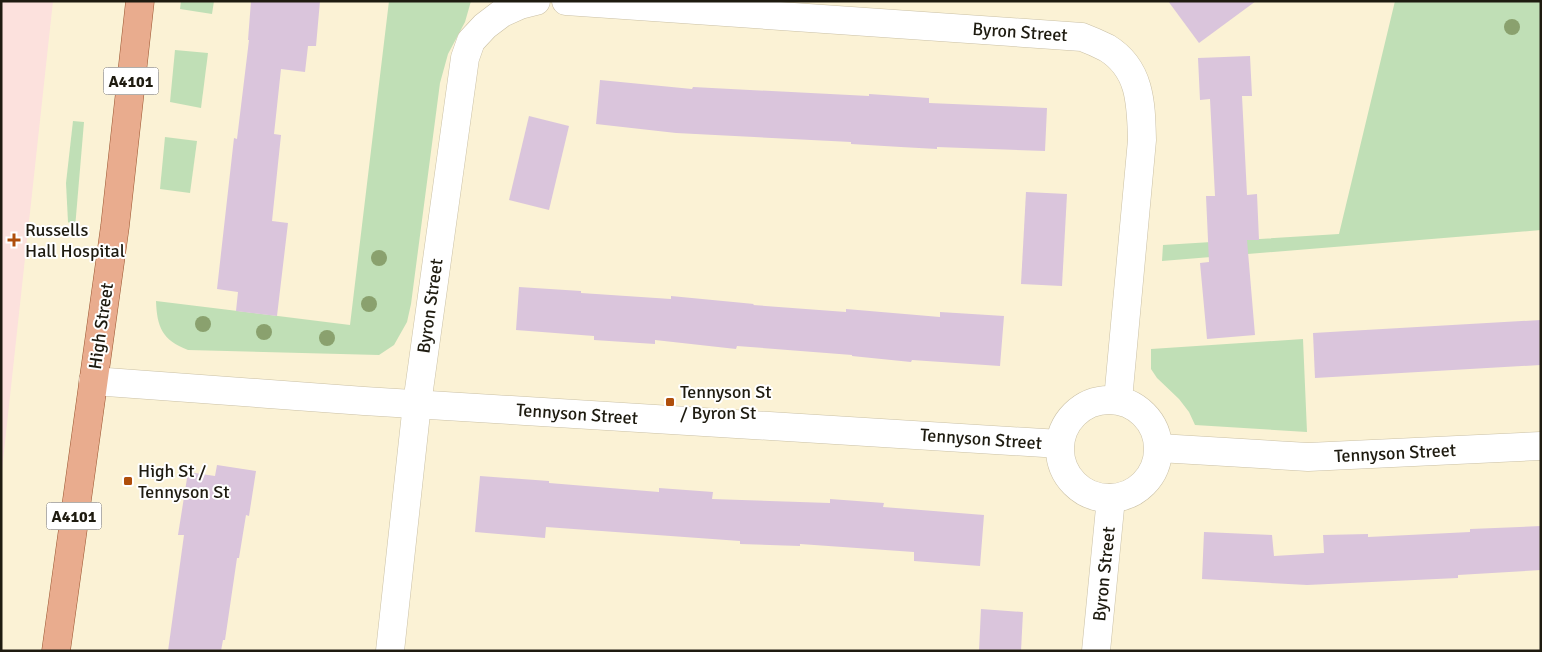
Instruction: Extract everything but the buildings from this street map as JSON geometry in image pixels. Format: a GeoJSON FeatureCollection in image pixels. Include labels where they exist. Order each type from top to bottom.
{"type":"FeatureCollection","features":[{"type":"Feature","properties":{"kind":"main road","name":"High Street"},"geometry":{"type":"LineString","coordinates":[[56,651],[115,226],[140,1]]}},
{"type":"Feature","properties":{"kind":"street","name":"Byron Street"},"geometry":{"type":"LineString","coordinates":[[390,651],[416,404],[464,58],[471,41],[485,26],[502,13],[520,5],[536,1]]}},
{"type":"Feature","properties":{"kind":"street","name":"Byron Street"},"geometry":{"type":"LineString","coordinates":[[566,1],[1082,37],[1106,48],[1121,59],[1131,72],[1141,103],[1142,140],[1118,400]]}},
{"type":"Feature","properties":{"kind":"street","name":"Tennyson Street"},"geometry":{"type":"LineString","coordinates":[[93,381],[416,404],[1060,444]]}},
{"type":"Feature","properties":{"kind":"street"},"geometry":{"type":"LineString","coordinates":[[1102,400],[1118,400],[1134,406],[1146,417],[1155,432],[1158,448],[1156,463],[1150,477],[1139,488],[1126,496],[1111,498],[1094,496],[1080,488],[1068,476],[1061,461],[1060,444],[1064,428],[1074,415],[1086,405],[1102,400]]}},
{"type":"Feature","properties":{"kind":"street","name":"Tennyson Street"},"geometry":{"type":"LineString","coordinates":[[1158,448],[1308,457],[1541,446]]}},
{"type":"Feature","properties":{"kind":"street","name":"Byron Street"},"geometry":{"type":"LineString","coordinates":[[1096,651],[1111,498]]}},
{"type":"Feature","properties":{"kind":"shaded area","name":"Russells Hall Hospital"},"geometry":{"type":"Polygon","coordinates":[[[1,1],[53,1],[1,479],[1,1]]]}},
{"type":"Feature","properties":{"kind":"green space"},"geometry":{"type":"Polygon","coordinates":[[[181,1],[214,1],[212,14],[180,9],[181,1]]]}},
{"type":"Feature","properties":{"kind":"green space"},"geometry":{"type":"Polygon","coordinates":[[[389,1],[471,1],[465,22],[448,54],[440,83],[411,304],[407,322],[394,345],[379,355],[188,350],[172,342],[163,332],[160,325],[156,301],[350,325],[389,1]]]}},
{"type":"Feature","properties":{"kind":"green space"},"geometry":{"type":"Polygon","coordinates":[[[1395,1],[1541,1],[1541,230],[1162,261],[1163,245],[1339,234],[1395,1]]]}},
{"type":"Feature","properties":{"kind":"green space"},"geometry":{"type":"Polygon","coordinates":[[[175,50],[208,53],[201,108],[170,102],[175,50]]]}},
{"type":"Feature","properties":{"kind":"green space"},"geometry":{"type":"Polygon","coordinates":[[[73,121],[84,122],[75,228],[68,222],[66,183],[73,121]]]}},
{"type":"Feature","properties":{"kind":"green space"},"geometry":{"type":"Polygon","coordinates":[[[165,137],[197,141],[190,193],[160,189],[165,137]]]}},
{"type":"Feature","properties":{"kind":"green space"},"geometry":{"type":"Polygon","coordinates":[[[1303,339],[1307,432],[1195,425],[1189,412],[1179,399],[1157,378],[1151,369],[1151,349],[1303,339]]]}},
{"type":"Feature","properties":{"kind":"place","name":"Russells Hall Hospital"},"geometry":{"type":"Point","coordinates":[14,240]}},
{"type":"Feature","properties":{"kind":"place","name":"Tennyson St / Byron St"},"geometry":{"type":"Point","coordinates":[670,402]}},
{"type":"Feature","properties":{"kind":"place","name":"High St / Tennyson St"},"geometry":{"type":"Point","coordinates":[128,481]}}]}
